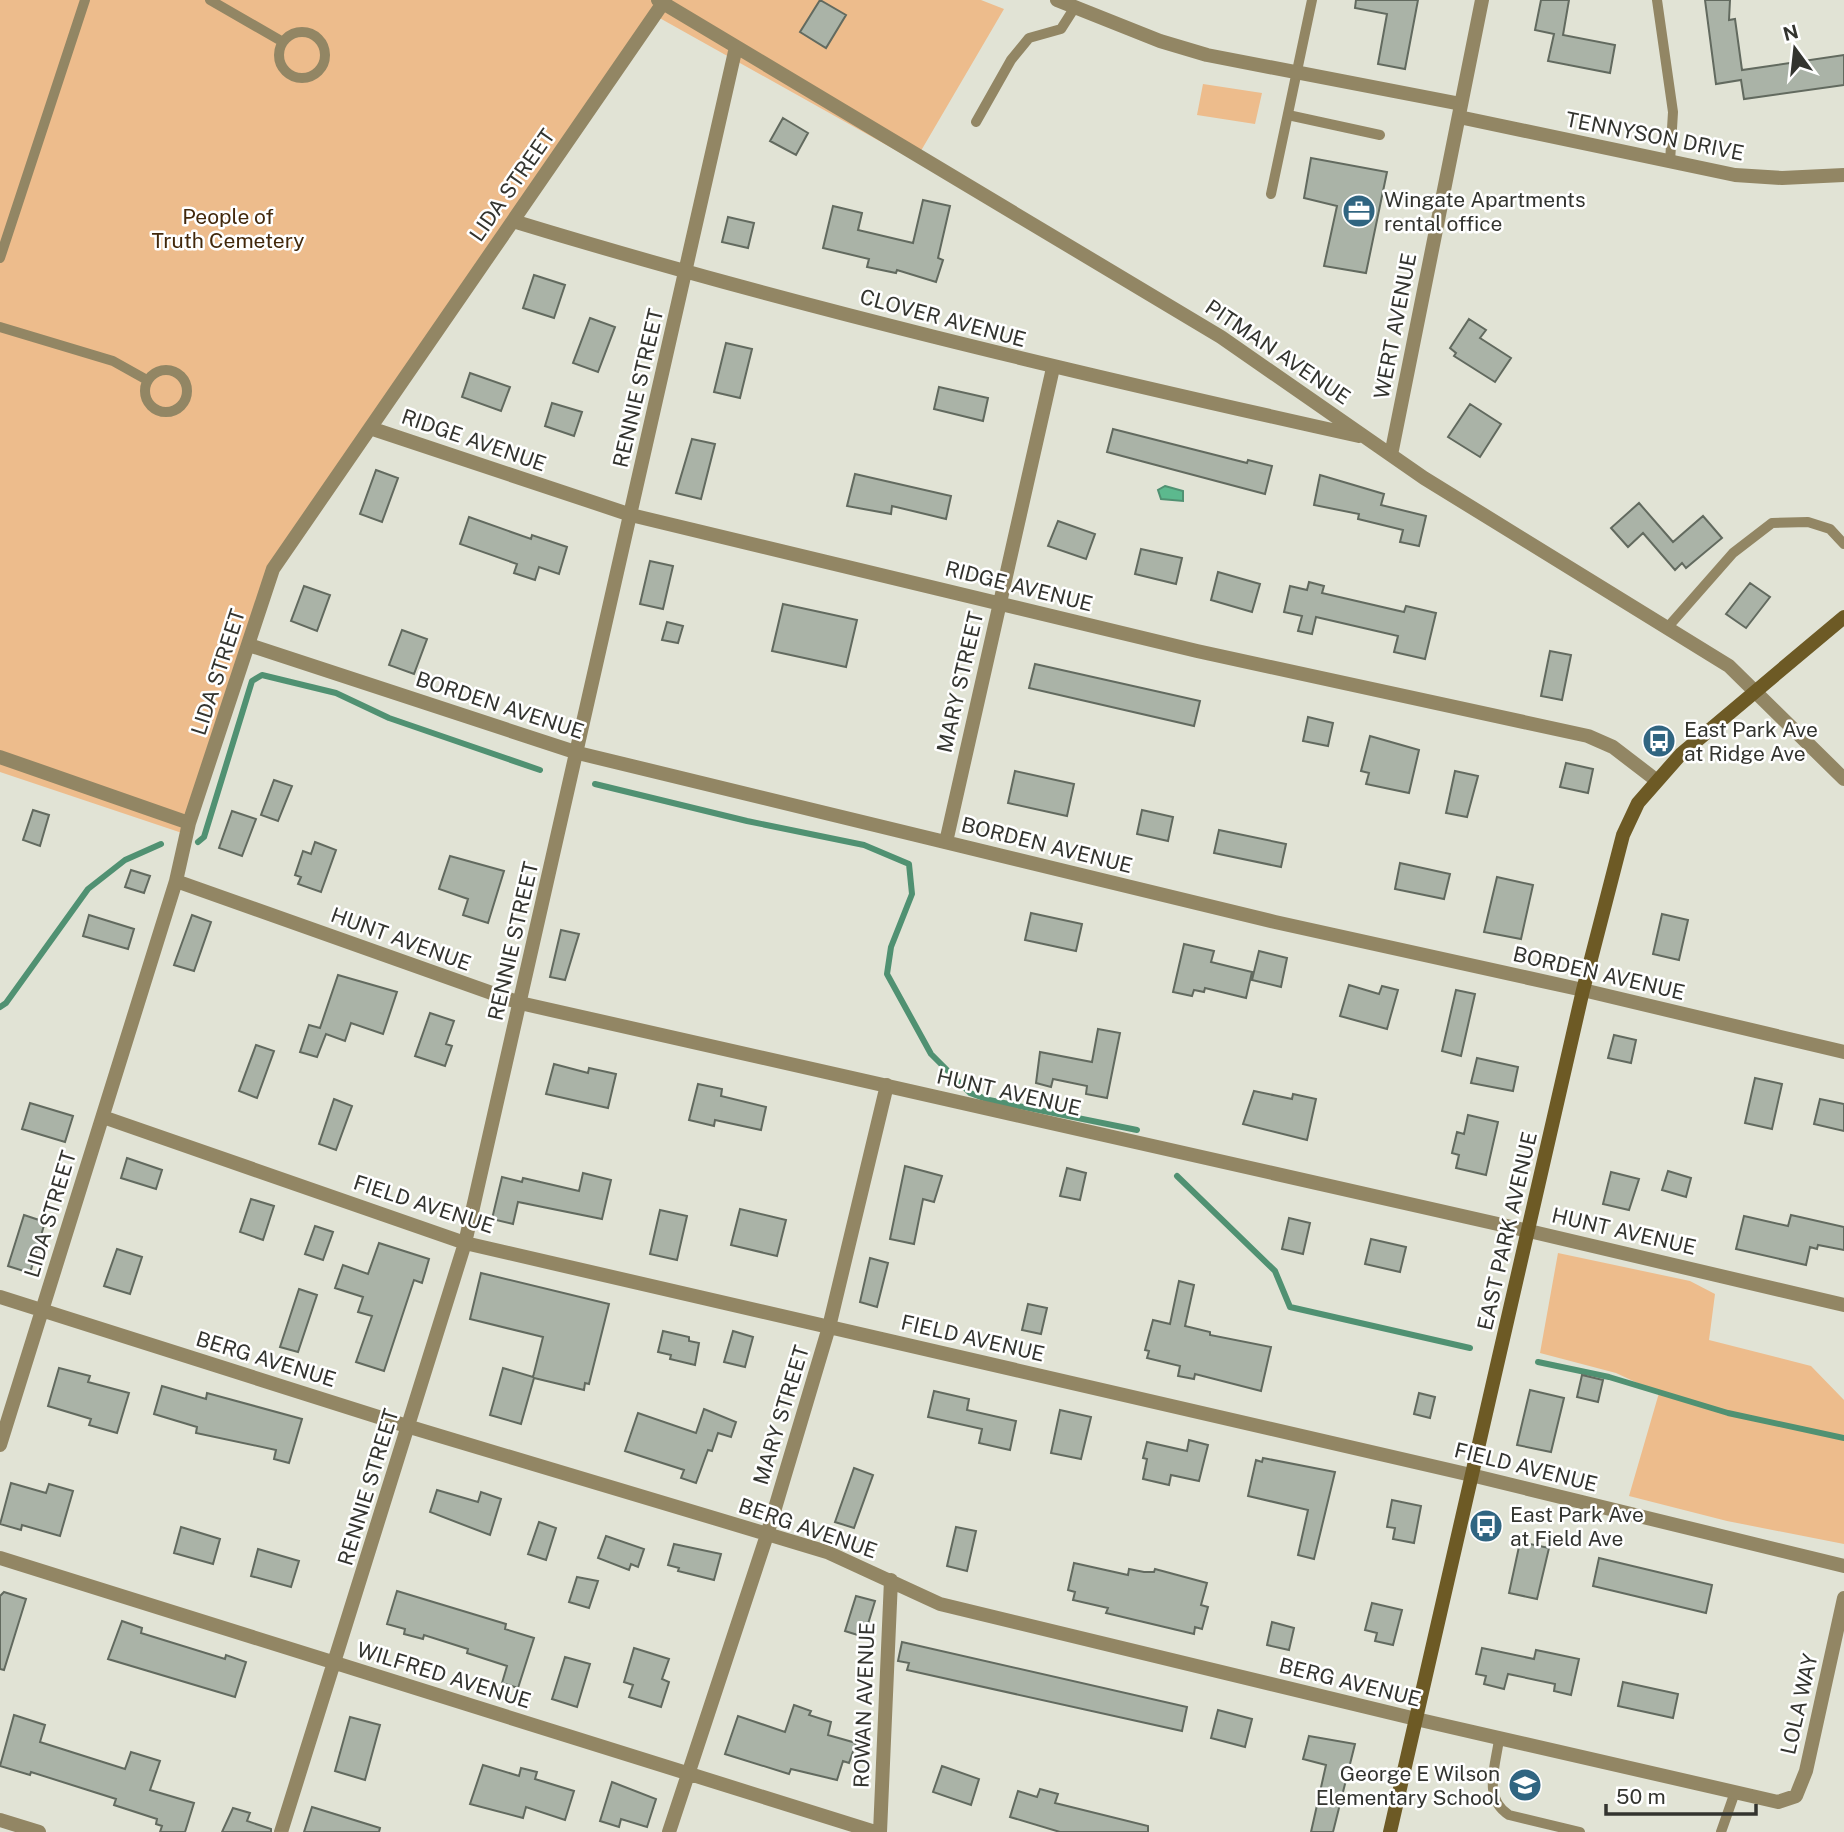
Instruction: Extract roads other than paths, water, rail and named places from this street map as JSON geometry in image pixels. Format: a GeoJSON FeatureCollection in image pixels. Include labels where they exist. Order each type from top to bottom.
{"type":"FeatureCollection","features":[{"type":"Feature","properties":{"kind":"street","name":"TENNYSON DRIVE"},"geometry":{"type":"LineString","coordinates":[[1057,0],[1160,41],[1207,55],[1297,73],[1670,162],[1735,174],[1782,178],[1844,175]]}},
{"type":"Feature","properties":{"kind":"street","name":"WERT AVENUE"},"geometry":{"type":"LineString","coordinates":[[1391,455],[1482,0]]}},
{"type":"Feature","properties":{"kind":"street","name":"PITMAN AVENUE"},"geometry":{"type":"LineString","coordinates":[[660,1],[1209,330],[1391,455],[1729,666],[1844,779]]}},
{"type":"Feature","properties":{"kind":"street","name":"LIDA STREET"},"geometry":{"type":"LineString","coordinates":[[0,1445],[176,881],[189,823],[273,569],[513,221],[660,1]]}},
{"type":"Feature","properties":{"kind":"street","name":"RENNIE STREET"},"geometry":{"type":"LineString","coordinates":[[281,1832],[410,1427],[465,1243],[736,47]]}},
{"type":"Feature","properties":{"kind":"street","name":"CLOVER AVENUE"},"geometry":{"type":"LineString","coordinates":[[513,221],[685,273],[1053,368],[1368,438]]}},
{"type":"Feature","properties":{"kind":"street","name":"MARY STREET"},"geometry":{"type":"LineString","coordinates":[[946,842],[1053,368]]}},
{"type":"Feature","properties":{"kind":"street","name":"RIDGE AVENUE"},"geometry":{"type":"LineString","coordinates":[[370,428],[631,515],[1197,651],[1588,736],[1613,747],[1656,780]]}},
{"type":"Feature","properties":{"kind":"street","name":"EAST PARK AVENUE"},"geometry":{"type":"LineString","coordinates":[[1390,1832],[1471,1475],[1530,1231],[1583,990],[1623,835],[1638,803],[1681,754],[1844,617]]}},
{"type":"Feature","properties":{"kind":"street","name":"BORDEN AVENUE"},"geometry":{"type":"LineString","coordinates":[[249,645],[578,753],[1275,922],[1583,990],[1844,1052]]}},
{"type":"Feature","properties":{"kind":"street"},"geometry":{"type":"LineString","coordinates":[[0,757],[189,823]]}},
{"type":"Feature","properties":{"kind":"street","name":"HUNT AVENUE"},"geometry":{"type":"LineString","coordinates":[[176,881],[520,1003],[1530,1231],[1844,1305]]}},
{"type":"Feature","properties":{"kind":"street","name":"MARY STREET"},"geometry":{"type":"LineString","coordinates":[[669,1832],[766,1535],[829,1327],[887,1086]]}},
{"type":"Feature","properties":{"kind":"street","name":"FIELD AVENUE"},"geometry":{"type":"LineString","coordinates":[[103,1117],[465,1243],[1471,1475],[1844,1566]]}},
{"type":"Feature","properties":{"kind":"street","name":"BERG AVENUE"},"geometry":{"type":"LineString","coordinates":[[0,1297],[410,1427],[827,1552],[940,1604],[1651,1774]]}},
{"type":"Feature","properties":{"kind":"street","name":"WILFRED AVENUE"},"geometry":{"type":"LineString","coordinates":[[0,1558],[878,1832]]}},
{"type":"Feature","properties":{"kind":"street","name":"ROWAN AVENUE"},"geometry":{"type":"LineString","coordinates":[[878,1832],[891,1580]]}},
{"type":"Feature","properties":{"kind":"street","name":"LOLA WAY"},"geometry":{"type":"LineString","coordinates":[[1651,1774],[1778,1802],[1796,1796],[1805,1771],[1844,1598]]}},
{"type":"Feature","properties":{"kind":"street"},"geometry":{"type":"LineString","coordinates":[[0,1820],[39,1832]]}},
{"type":"Feature","properties":{"kind":"lane"},"geometry":{"type":"LineString","coordinates":[[0,258],[85,0]]}},
{"type":"Feature","properties":{"kind":"lane"},"geometry":{"type":"LineString","coordinates":[[210,0],[283,42]]}},
{"type":"Feature","properties":{"kind":"lane"},"geometry":{"type":"LineString","coordinates":[[1271,194],[1312,0]]}},
{"type":"Feature","properties":{"kind":"lane"},"geometry":{"type":"LineString","coordinates":[[1657,0],[1673,112],[1670,162]]}},
{"type":"Feature","properties":{"kind":"lane"},"geometry":{"type":"LineString","coordinates":[[976,122],[1011,60],[1029,38],[1060,29],[1075,7]]}},
{"type":"Feature","properties":{"kind":"lane"},"geometry":{"type":"LineString","coordinates":[[301,32],[315,36],[325,54],[321,69],[308,77],[292,76],[279,58],[283,42],[301,32]]}},
{"type":"Feature","properties":{"kind":"lane"},"geometry":{"type":"LineString","coordinates":[[1288,115],[1380,135]]}},
{"type":"Feature","properties":{"kind":"lane"},"geometry":{"type":"LineString","coordinates":[[0,327],[113,361],[147,380]]}},
{"type":"Feature","properties":{"kind":"lane"},"geometry":{"type":"LineString","coordinates":[[158,370],[173,370],[187,386],[185,400],[175,410],[155,410],[146,400],[147,380],[158,370]]}},
{"type":"Feature","properties":{"kind":"lane"},"geometry":{"type":"LineString","coordinates":[[1667,628],[1726,561],[1772,523],[1808,522],[1830,529],[1844,544]]}},
{"type":"Feature","properties":{"kind":"lane"},"geometry":{"type":"LineString","coordinates":[[1499,1739],[1492,1789],[1499,1809],[1509,1815],[1580,1832]]}},
{"type":"Feature","properties":{"kind":"lane"},"geometry":{"type":"LineString","coordinates":[[1721,1832],[1735,1792]]}},
{"type":"Feature","properties":{"kind":"waterway"},"geometry":{"type":"LineString","coordinates":[[198,842],[204,837],[252,681],[262,675],[336,693],[389,718],[540,770]]}},
{"type":"Feature","properties":{"kind":"waterway"},"geometry":{"type":"LineString","coordinates":[[595,784],[747,821],[864,845],[909,864],[912,894],[891,947],[887,974],[931,1054],[970,1093],[989,1100],[1137,1130]]}},
{"type":"Feature","properties":{"kind":"waterway"},"geometry":{"type":"LineString","coordinates":[[0,1007],[6,1003],[88,889],[125,860],[161,844]]}},
{"type":"Feature","properties":{"kind":"waterway"},"geometry":{"type":"LineString","coordinates":[[1177,1176],[1275,1271],[1290,1307],[1470,1348]]}},
{"type":"Feature","properties":{"kind":"waterway"},"geometry":{"type":"LineString","coordinates":[[1538,1362],[1609,1377],[1728,1413],[1844,1438]]}},
{"type":"Feature","properties":{"kind":"place","name":"Wingate Apartments rental office"},"geometry":{"type":"Point","coordinates":[1359,211]}},
{"type":"Feature","properties":{"kind":"place","name":"East Park Ave at Ridge Ave"},"geometry":{"type":"Point","coordinates":[1659,741]}},
{"type":"Feature","properties":{"kind":"place","name":"East Park Ave at Field Ave"},"geometry":{"type":"Point","coordinates":[1486,1526]}},
{"type":"Feature","properties":{"kind":"place","name":"George E Wilson Elementary School"},"geometry":{"type":"Point","coordinates":[1525,1785]}},
{"type":"Feature","properties":{"kind":"park label","name":"People of Truth Cemetery"},"geometry":{"type":"Point","coordinates":[228,228]}}]}
